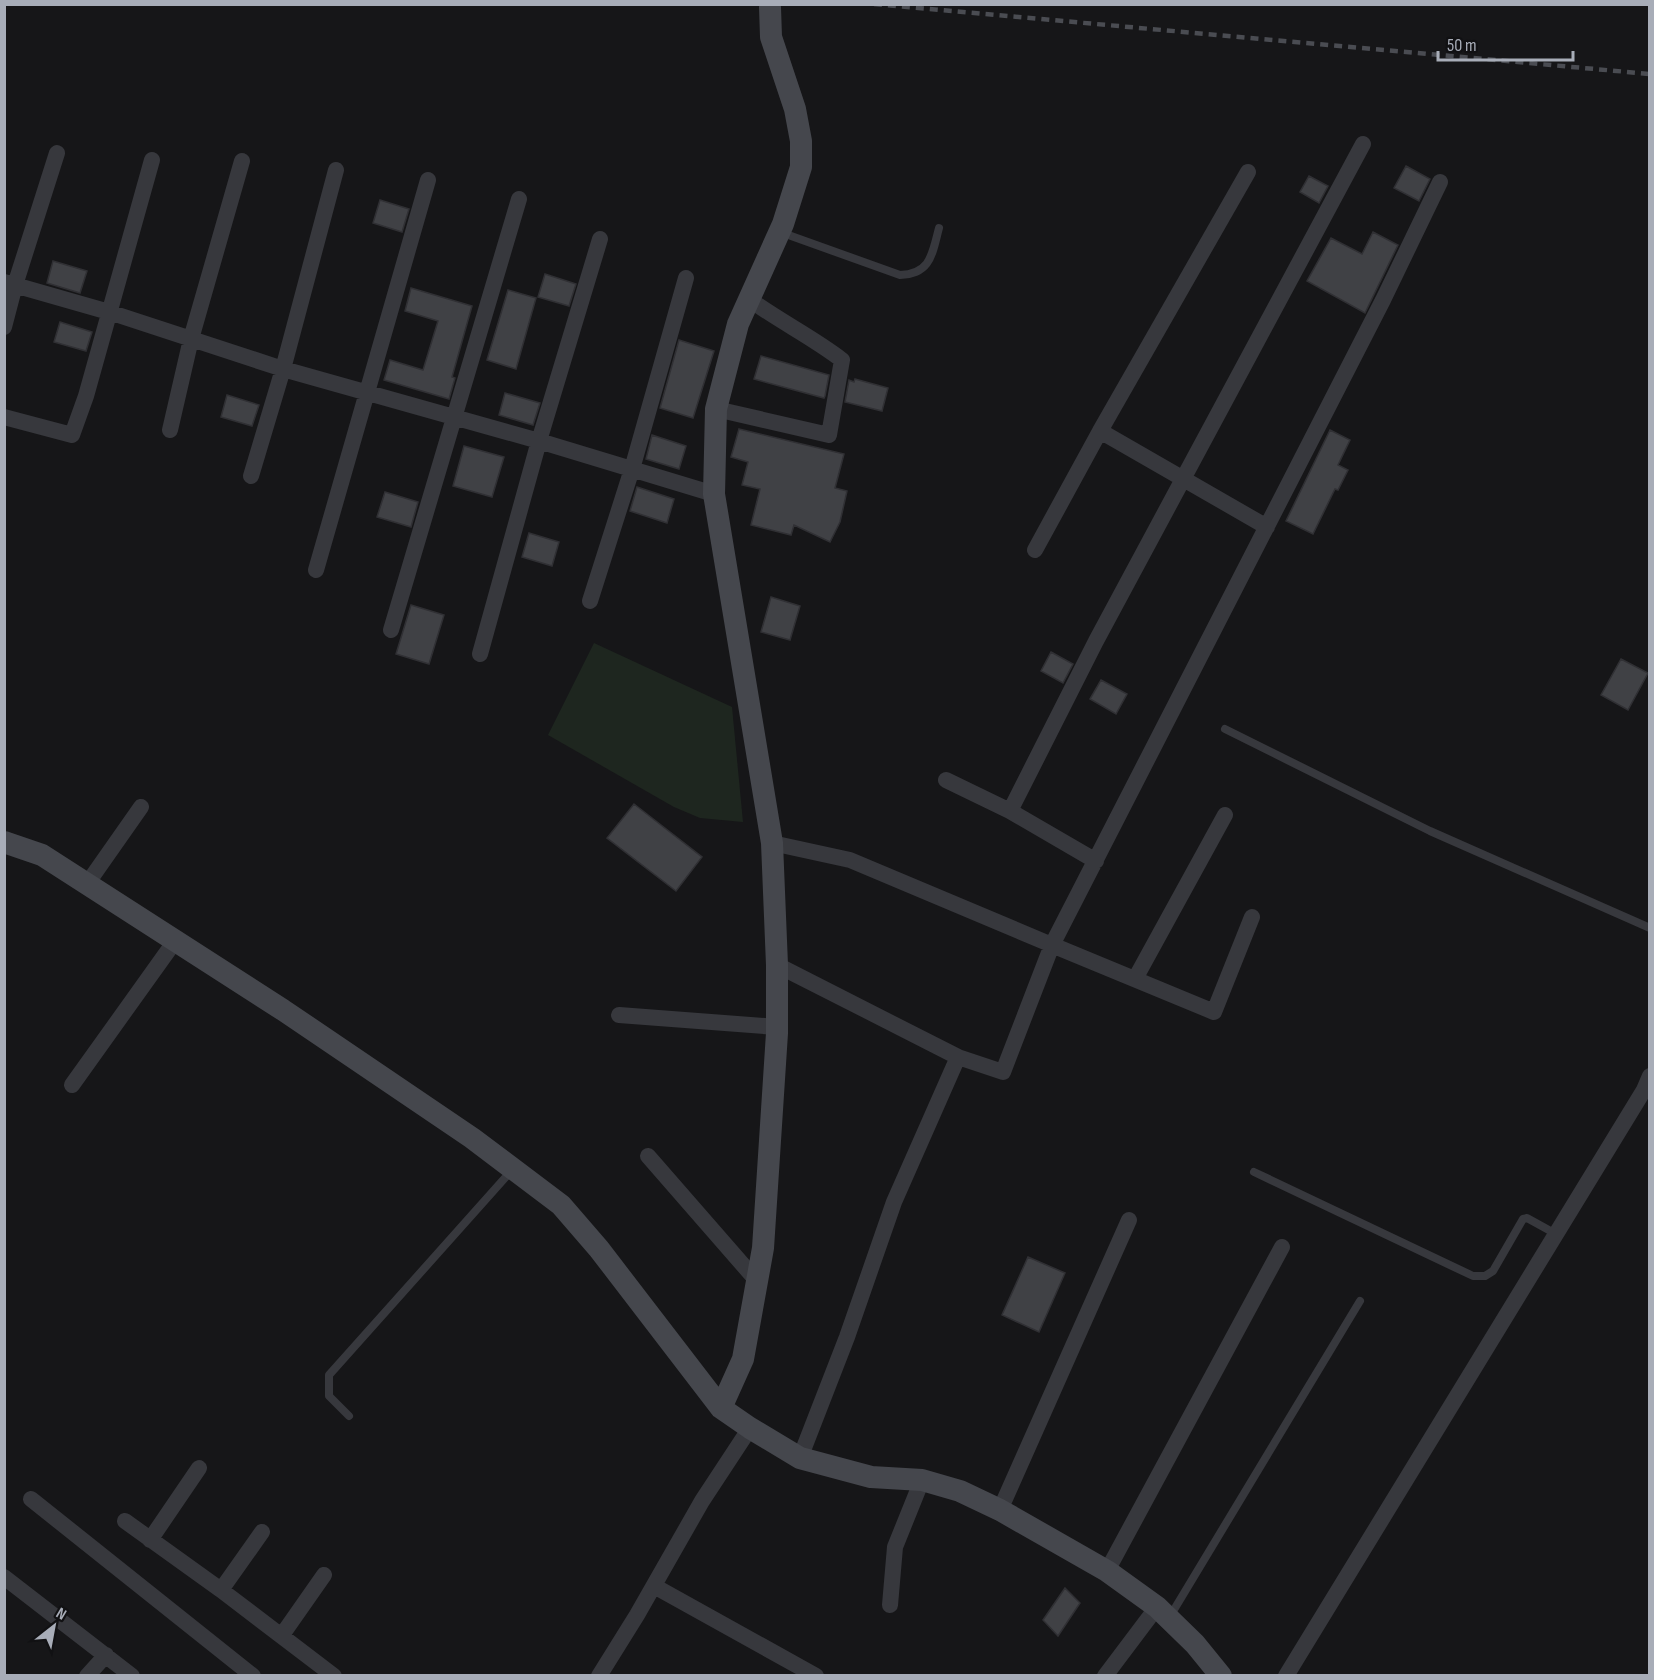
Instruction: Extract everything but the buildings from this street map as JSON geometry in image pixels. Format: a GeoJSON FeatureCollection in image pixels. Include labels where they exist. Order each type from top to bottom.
{"type":"FeatureCollection","features":[{"type":"Feature","properties":{"kind":"street"},"geometry":{"type":"LineString","coordinates":[[721,1408],[743,1359],[763,1248],[777,1027],[772,843],[714,494],[716,409],[738,324],[779,231],[801,167],[801,141],[795,110],[771,37],[770,7]]}},
{"type":"Feature","properties":{"kind":"street"},"geometry":{"type":"LineString","coordinates":[[1010,811],[1096,641],[1363,144]]}},
{"type":"Feature","properties":{"kind":"street"},"geometry":{"type":"LineString","coordinates":[[4,327],[10,284],[57,153]]}},
{"type":"Feature","properties":{"kind":"street"},"geometry":{"type":"LineString","coordinates":[[4,417],[72,435],[86,396],[152,160]]}},
{"type":"Feature","properties":{"kind":"street"},"geometry":{"type":"LineString","coordinates":[[170,430],[191,339],[242,161]]}},
{"type":"Feature","properties":{"kind":"street"},"geometry":{"type":"LineString","coordinates":[[251,476],[283,369],[336,170]]}},
{"type":"Feature","properties":{"kind":"street"},"geometry":{"type":"LineString","coordinates":[[1035,550],[1248,172]]}},
{"type":"Feature","properties":{"kind":"street"},"geometry":{"type":"LineString","coordinates":[[316,570],[428,180]]}},
{"type":"Feature","properties":{"kind":"street"},"geometry":{"type":"LineString","coordinates":[[777,965],[958,1057],[1003,1072],[1052,945],[1383,300],[1440,182]]}},
{"type":"Feature","properties":{"kind":"street"},"geometry":{"type":"LineString","coordinates":[[391,630],[519,199]]}},
{"type":"Feature","properties":{"kind":"street"},"geometry":{"type":"LineString","coordinates":[[480,654],[539,441],[600,238]]}},
{"type":"Feature","properties":{"kind":"street"},"geometry":{"type":"LineString","coordinates":[[590,601],[632,469],[686,278]]}},
{"type":"Feature","properties":{"kind":"street"},"geometry":{"type":"LineString","coordinates":[[10,284],[109,312],[283,369],[539,441],[714,494]]}},
{"type":"Feature","properties":{"kind":"street"},"geometry":{"type":"LineString","coordinates":[[716,409],[829,435],[842,360],[818,342],[775,318],[749,299]]}},
{"type":"Feature","properties":{"kind":"street"},"geometry":{"type":"LineString","coordinates":[[1100,431],[1267,527]]}},
{"type":"Feature","properties":{"kind":"street"},"geometry":{"type":"LineString","coordinates":[[946,780],[1010,811],[1096,861]]}},
{"type":"Feature","properties":{"kind":"street"},"geometry":{"type":"LineString","coordinates":[[87,884],[141,807]]}},
{"type":"Feature","properties":{"kind":"street"},"geometry":{"type":"LineString","coordinates":[[1135,980],[1225,815]]}},
{"type":"Feature","properties":{"kind":"street"},"geometry":{"type":"LineString","coordinates":[[4,842],[42,855],[283,1010],[472,1138],[561,1205],[599,1249],[721,1408],[750,1428],[800,1458],[871,1477],[922,1480],[960,1491],[1000,1510],[1107,1571],[1163,1613],[1216,1673]]}},
{"type":"Feature","properties":{"kind":"street"},"geometry":{"type":"LineString","coordinates":[[772,843],[850,860],[1214,1012],[1251,917]]}},
{"type":"Feature","properties":{"kind":"street"},"geometry":{"type":"LineString","coordinates":[[72,1085],[175,941]]}},
{"type":"Feature","properties":{"kind":"street"},"geometry":{"type":"LineString","coordinates":[[619,1015],[777,1027]]}},
{"type":"Feature","properties":{"kind":"street"},"geometry":{"type":"LineString","coordinates":[[800,1458],[847,1337],[894,1202],[958,1057]]}},
{"type":"Feature","properties":{"kind":"street"},"geometry":{"type":"LineString","coordinates":[[1286,1676],[1644,1090],[1650,1076]]}},
{"type":"Feature","properties":{"kind":"street"},"geometry":{"type":"LineString","coordinates":[[648,1156],[757,1281]]}},
{"type":"Feature","properties":{"kind":"street"},"geometry":{"type":"LineString","coordinates":[[1000,1510],[1129,1220]]}},
{"type":"Feature","properties":{"kind":"street"},"geometry":{"type":"LineString","coordinates":[[1107,1571],[1282,1246]]}},
{"type":"Feature","properties":{"kind":"street"},"geometry":{"type":"LineString","coordinates":[[599,1676],[702,1501],[750,1428]]}},
{"type":"Feature","properties":{"kind":"street"},"geometry":{"type":"LineString","coordinates":[[150,1540],[200,1468]]}},
{"type":"Feature","properties":{"kind":"street"},"geometry":{"type":"LineString","coordinates":[[890,1605],[895,1547],[922,1480]]}},
{"type":"Feature","properties":{"kind":"street"},"geometry":{"type":"LineString","coordinates":[[31,1499],[253,1676]]}},
{"type":"Feature","properties":{"kind":"street"},"geometry":{"type":"LineString","coordinates":[[126,1521],[282,1635],[334,1676]]}},
{"type":"Feature","properties":{"kind":"street"},"geometry":{"type":"LineString","coordinates":[[221,1590],[262,1532]]}},
{"type":"Feature","properties":{"kind":"street"},"geometry":{"type":"LineString","coordinates":[[282,1635],[324,1575]]}},
{"type":"Feature","properties":{"kind":"street"},"geometry":{"type":"LineString","coordinates":[[4,1577],[132,1676]]}},
{"type":"Feature","properties":{"kind":"street"},"geometry":{"type":"LineString","coordinates":[[654,1586],[816,1676]]}},
{"type":"Feature","properties":{"kind":"street"},"geometry":{"type":"LineString","coordinates":[[1105,1676],[1163,1613]]}},
{"type":"Feature","properties":{"kind":"street"},"geometry":{"type":"LineString","coordinates":[[87,1676],[106,1655]]}},
{"type":"Feature","properties":{"kind":"lane"},"geometry":{"type":"LineString","coordinates":[[779,231],[900,275],[910,275],[921,271],[930,260],[939,228]]}},
{"type":"Feature","properties":{"kind":"lane"},"geometry":{"type":"LineString","coordinates":[[1225,729],[1430,831],[1650,928]]}},
{"type":"Feature","properties":{"kind":"lane"},"geometry":{"type":"LineString","coordinates":[[349,1416],[329,1396],[329,1375],[514,1169]]}},
{"type":"Feature","properties":{"kind":"lane"},"geometry":{"type":"LineString","coordinates":[[1254,1172],[1473,1276],[1485,1276],[1492,1271],[1523,1219],[1536,1221],[1556,1234]]}},
{"type":"Feature","properties":{"kind":"lane"},"geometry":{"type":"LineString","coordinates":[[1163,1613],[1360,1300]]}},
{"type":"Feature","properties":{"kind":"shaded area"},"geometry":{"type":"Polygon","coordinates":[[[594,643],[732,707],[743,822],[700,818],[674,807],[548,735],[594,643]]]}},
{"type":"Feature","properties":{"kind":"railway"},"geometry":{"type":"LineString","coordinates":[[874,4],[1650,74]]}}]}
